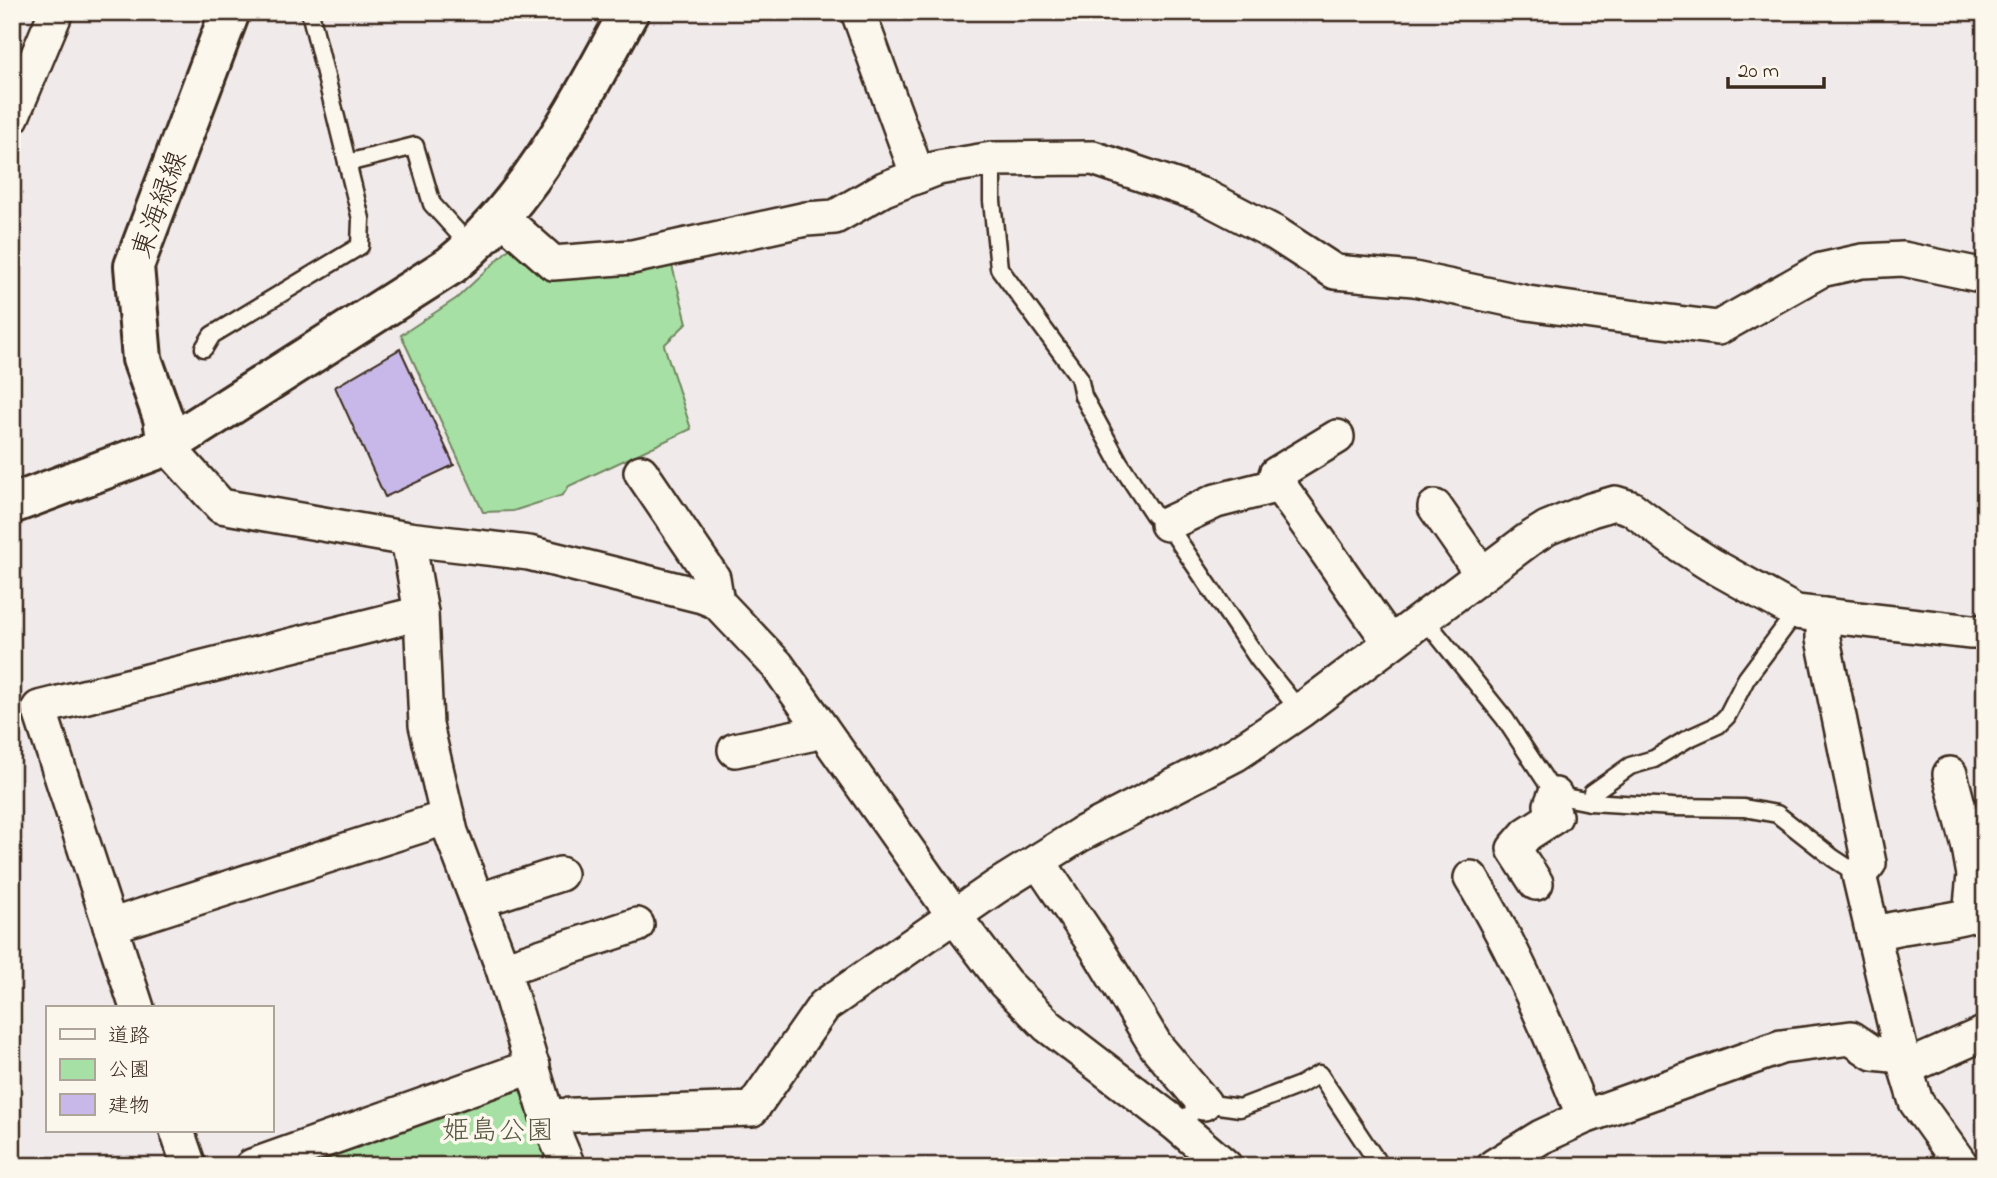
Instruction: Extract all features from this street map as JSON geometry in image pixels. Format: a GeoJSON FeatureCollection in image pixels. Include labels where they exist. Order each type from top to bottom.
{"type":"FeatureCollection","features":[{"type":"Feature","properties":{"kind":"street"},"geometry":{"type":"LineString","coordinates":[[12,117],[56,12]]}},
{"type":"Feature","properties":{"kind":"street","name":"東海緑線"},"geometry":{"type":"LineString","coordinates":[[167,446],[163,418],[142,359],[134,265],[230,12]]}},
{"type":"Feature","properties":{"kind":"street"},"geometry":{"type":"LineString","coordinates":[[12,504],[167,446],[451,265],[472,248],[521,192],[583,97],[629,12]]}},
{"type":"Feature","properties":{"kind":"street"},"geometry":{"type":"LineString","coordinates":[[858,12],[918,176]]}},
{"type":"Feature","properties":{"kind":"street"},"geometry":{"type":"LineString","coordinates":[[500,216],[553,263],[632,257],[806,219],[835,217],[884,189],[938,169],[992,159],[1093,158],[1202,195],[1275,233],[1335,272],[1414,279],[1528,303],[1718,328],[1821,270],[1862,261],[1903,259],[1985,276]]}},
{"type":"Feature","properties":{"kind":"street"},"geometry":{"type":"LineString","coordinates":[[1337,437],[1276,474],[1279,485],[1317,536],[1345,582],[1390,642]]}},
{"type":"Feature","properties":{"kind":"street"},"geometry":{"type":"LineString","coordinates":[[167,446],[221,506],[408,539],[530,553],[718,602],[777,665],[955,917],[1005,983],[1048,1026],[1177,1125],[1225,1166]]}},
{"type":"Feature","properties":{"kind":"street"},"geometry":{"type":"LineString","coordinates":[[641,472],[713,578],[718,602]]}},
{"type":"Feature","properties":{"kind":"street"},"geometry":{"type":"LineString","coordinates":[[1167,524],[1216,501],[1279,485]]}},
{"type":"Feature","properties":{"kind":"street"},"geometry":{"type":"LineString","coordinates":[[547,1116],[752,1109],[824,1006],[1038,861],[1081,835],[1236,754],[1300,712],[1481,573],[1547,528],[1615,503],[1631,508],[1710,564],[1810,613],[1985,632]]}},
{"type":"Feature","properties":{"kind":"street"},"geometry":{"type":"LineString","coordinates":[[1435,507],[1481,573]]}},
{"type":"Feature","properties":{"kind":"street"},"geometry":{"type":"LineString","coordinates":[[408,539],[421,612],[426,725],[448,817],[503,969],[547,1116],[568,1166]]}},
{"type":"Feature","properties":{"kind":"street"},"geometry":{"type":"LineString","coordinates":[[136,1006],[39,708],[421,612]]}},
{"type":"Feature","properties":{"kind":"street"},"geometry":{"type":"LineString","coordinates":[[1810,613],[1823,639],[1869,863],[1859,875],[1904,1062],[1916,1101],[1962,1166]]}},
{"type":"Feature","properties":{"kind":"street"},"geometry":{"type":"LineString","coordinates":[[735,750],[810,734],[821,727]]}},
{"type":"Feature","properties":{"kind":"street"},"geometry":{"type":"LineString","coordinates":[[1873,934],[1970,915],[1976,837],[1950,774]]}},
{"type":"Feature","properties":{"kind":"street"},"geometry":{"type":"LineString","coordinates":[[1536,883],[1514,849],[1527,834],[1555,816],[1551,804],[1555,795]]}},
{"type":"Feature","properties":{"kind":"street"},"geometry":{"type":"LineString","coordinates":[[110,926],[448,817]]}},
{"type":"Feature","properties":{"kind":"street"},"geometry":{"type":"LineString","coordinates":[[1038,861],[1096,947],[1156,1046],[1204,1103]]}},
{"type":"Feature","properties":{"kind":"street"},"geometry":{"type":"LineString","coordinates":[[477,901],[559,874]]}},
{"type":"Feature","properties":{"kind":"street"},"geometry":{"type":"LineString","coordinates":[[1471,878],[1494,915],[1560,1057],[1584,1117]]}},
{"type":"Feature","properties":{"kind":"street"},"geometry":{"type":"LineString","coordinates":[[503,969],[637,925]]}},
{"type":"Feature","properties":{"kind":"street"},"geometry":{"type":"LineString","coordinates":[[1494,1166],[1541,1137],[1584,1117],[1781,1048],[1851,1038],[1873,1053],[1904,1062],[1985,1032]]}},
{"type":"Feature","properties":{"kind":"street"},"geometry":{"type":"LineString","coordinates":[[252,1166],[533,1066]]}},
{"type":"Feature","properties":{"kind":"street"},"geometry":{"type":"LineString","coordinates":[[177,1132],[189,1166]]}},
{"type":"Feature","properties":{"kind":"lane"},"geometry":{"type":"LineString","coordinates":[[204,348],[212,335],[360,246],[361,219],[310,12]]}},
{"type":"Feature","properties":{"kind":"lane"},"geometry":{"type":"LineString","coordinates":[[348,163],[415,146],[432,204],[472,248]]}},
{"type":"Feature","properties":{"kind":"lane"},"geometry":{"type":"LineString","coordinates":[[992,159],[992,201],[999,268],[1079,377],[1083,397],[1119,462],[1154,515],[1167,524],[1259,660],[1300,712]]}},
{"type":"Feature","properties":{"kind":"lane"},"geometry":{"type":"LineString","coordinates":[[1590,802],[1592,793],[1630,766],[1654,760],[1687,739],[1718,725],[1727,716],[1746,679],[1810,613]]}},
{"type":"Feature","properties":{"kind":"lane"},"geometry":{"type":"LineString","coordinates":[[1423,617],[1505,719],[1555,795],[1590,802],[1744,808],[1777,814],[1859,875]]}},
{"type":"Feature","properties":{"kind":"lane"},"geometry":{"type":"LineString","coordinates":[[1177,1125],[1204,1103],[1240,1108],[1300,1085],[1319,1074],[1380,1166]]}},
{"type":"Feature","properties":{"kind":"green space"},"geometry":{"type":"Polygon","coordinates":[[[510,248],[543,276],[634,270],[671,262],[687,323],[664,345],[691,429],[569,486],[563,495],[513,511],[483,512],[401,335],[457,298],[510,248]]]}},
{"type":"Feature","properties":{"kind":"green space","name":"姫島公園"},"geometry":{"type":"Polygon","coordinates":[[[523,1080],[554,1166],[332,1166],[328,1154],[523,1080]]]}},
{"type":"Feature","properties":{"kind":"building"},"geometry":{"type":"Polygon","coordinates":[[[400,349],[454,465],[385,497],[335,387],[400,349]]]}}]}
